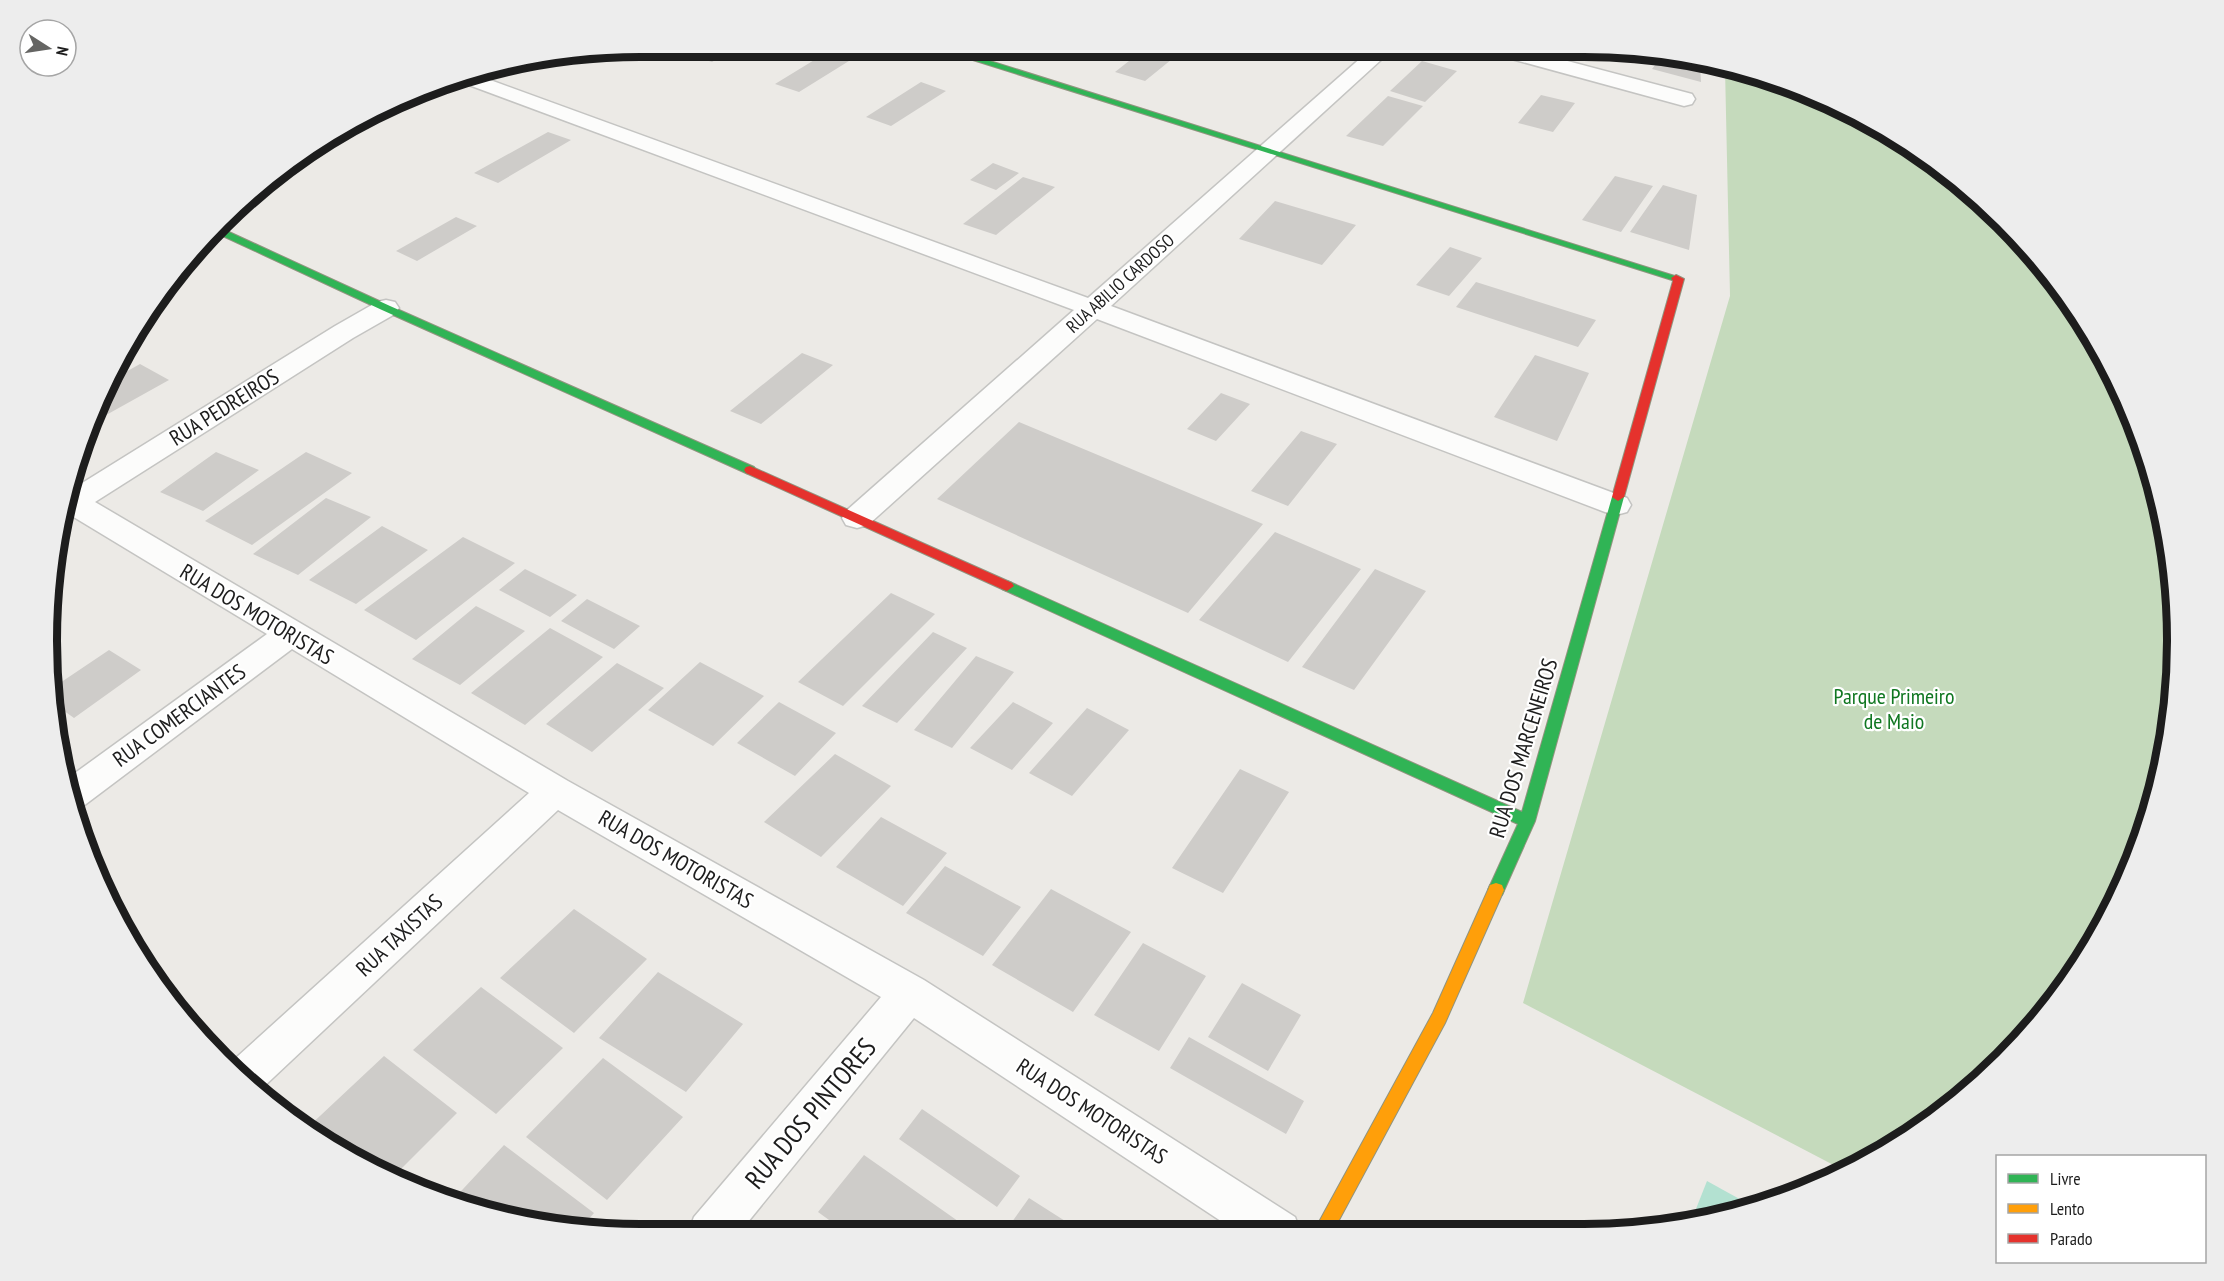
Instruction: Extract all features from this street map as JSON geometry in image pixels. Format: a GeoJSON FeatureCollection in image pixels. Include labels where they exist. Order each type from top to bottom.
{"type":"FeatureCollection","features":[{"type":"Feature","properties":{"kind":"street"},"geometry":{"type":"LineString","coordinates":[[968,57],[1270,150]]}},
{"type":"Feature","properties":{"kind":"street","name":"RUA ABILIO CARDOSO"},"geometry":{"type":"LineString","coordinates":[[857,518],[1374,57]]}},
{"type":"Feature","properties":{"kind":"street"},"geometry":{"type":"LineString","coordinates":[[1527,57],[1684,99]]}},
{"type":"Feature","properties":{"kind":"street"},"geometry":{"type":"LineString","coordinates":[[474,82],[1092,308],[1616,505]]}},
{"type":"Feature","properties":{"kind":"street","name":"RUA DOS MARCENEIROS"},"geometry":{"type":"LineString","coordinates":[[1270,150],[1679,279],[1527,821],[1439,1018],[1327,1224]]}},
{"type":"Feature","properties":{"kind":"street"},"geometry":{"type":"LineString","coordinates":[[224,233],[386,308],[1527,821]]}},
{"type":"Feature","properties":{"kind":"street","name":"RUA PEDREIROS"},"geometry":{"type":"LineString","coordinates":[[75,499],[386,308]]}},
{"type":"Feature","properties":{"kind":"street","name":"RUA DOS MOTORISTAS"},"geometry":{"type":"LineString","coordinates":[[73,506],[555,791],[910,993],[1265,1224]]}},
{"type":"Feature","properties":{"kind":"street","name":"RUA COMERCIANTES"},"geometry":{"type":"LineString","coordinates":[[77,791],[290,634]]}},
{"type":"Feature","properties":{"kind":"street","name":"RUA TAXISTAS"},"geometry":{"type":"LineString","coordinates":[[250,1073],[555,791]]}},
{"type":"Feature","properties":{"kind":"street","name":"RUA DOS PINTORES"},"geometry":{"type":"LineString","coordinates":[[718,1224],[910,993]]}},
{"type":"Feature","properties":{"kind":"green space","name":"Parque Primeiro de Maio"},"geometry":{"type":"Polygon","coordinates":[[[1725,75],[1807,101],[1842,117],[1908,155],[1968,202],[2022,256],[2069,316],[2107,382],[2123,417],[2147,489],[2162,564],[2166,602],[2166,679],[2156,754],[2136,828],[2107,899],[2069,965],[2022,1025],[1996,1053],[1968,1079],[1908,1126],[1836,1167],[1523,1003],[1730,296],[1725,75]]]}},
{"type":"Feature","properties":{"kind":"green space"},"geometry":{"type":"Polygon","coordinates":[[[1707,1181],[1744,1201],[1735,1204],[1694,1213],[1707,1181]]]}},
{"type":"Feature","properties":{"kind":"building"},"geometry":{"type":"Polygon","coordinates":[[[696,57],[720,57],[712,62],[696,57]]]}},
{"type":"Feature","properties":{"kind":"building"},"geometry":{"type":"Polygon","coordinates":[[[819,57],[855,57],[799,92],[775,84],[819,57]]]}},
{"type":"Feature","properties":{"kind":"building"},"geometry":{"type":"Polygon","coordinates":[[[1134,57],[1175,57],[1145,81],[1115,72],[1134,57]]]}},
{"type":"Feature","properties":{"kind":"building"},"geometry":{"type":"Polygon","coordinates":[[[1422,61],[1457,71],[1425,102],[1390,91],[1422,61]]]}},
{"type":"Feature","properties":{"kind":"building"},"geometry":{"type":"Polygon","coordinates":[[[1658,62],[1700,69],[1701,82],[1652,69],[1658,62]]]}},
{"type":"Feature","properties":{"kind":"building"},"geometry":{"type":"Polygon","coordinates":[[[921,82],[946,91],[891,126],[866,117],[921,82]]]}},
{"type":"Feature","properties":{"kind":"building"},"geometry":{"type":"Polygon","coordinates":[[[1541,95],[1575,103],[1553,132],[1518,123],[1541,95]]]}},
{"type":"Feature","properties":{"kind":"building"},"geometry":{"type":"Polygon","coordinates":[[[1388,96],[1423,106],[1383,146],[1346,136],[1388,96]]]}},
{"type":"Feature","properties":{"kind":"building"},"geometry":{"type":"Polygon","coordinates":[[[548,132],[571,140],[498,183],[474,173],[548,132]]]}},
{"type":"Feature","properties":{"kind":"building"},"geometry":{"type":"Polygon","coordinates":[[[993,163],[1019,173],[996,190],[970,180],[993,163]]]}},
{"type":"Feature","properties":{"kind":"building"},"geometry":{"type":"Polygon","coordinates":[[[1615,176],[1653,186],[1621,232],[1582,220],[1615,176]]]}},
{"type":"Feature","properties":{"kind":"building"},"geometry":{"type":"Polygon","coordinates":[[[1023,177],[1055,187],[996,235],[963,224],[1023,177]]]}},
{"type":"Feature","properties":{"kind":"building"},"geometry":{"type":"Polygon","coordinates":[[[1663,185],[1697,195],[1689,250],[1630,232],[1663,185]]]}},
{"type":"Feature","properties":{"kind":"building"},"geometry":{"type":"Polygon","coordinates":[[[1275,201],[1356,225],[1322,265],[1239,239],[1275,201]]]}},
{"type":"Feature","properties":{"kind":"building"},"geometry":{"type":"Polygon","coordinates":[[[456,217],[477,226],[417,261],[396,251],[456,217]]]}},
{"type":"Feature","properties":{"kind":"building"},"geometry":{"type":"Polygon","coordinates":[[[1450,247],[1482,258],[1449,296],[1416,285],[1450,247]]]}},
{"type":"Feature","properties":{"kind":"building"},"geometry":{"type":"Polygon","coordinates":[[[1476,282],[1596,320],[1578,347],[1456,307],[1476,282]]]}},
{"type":"Feature","properties":{"kind":"building"},"geometry":{"type":"Polygon","coordinates":[[[802,353],[833,365],[761,424],[730,411],[802,353]]]}},
{"type":"Feature","properties":{"kind":"building"},"geometry":{"type":"Polygon","coordinates":[[[1535,355],[1589,373],[1557,441],[1494,417],[1535,355]]]}},
{"type":"Feature","properties":{"kind":"building"},"geometry":{"type":"Polygon","coordinates":[[[140,364],[169,380],[101,418],[121,375],[140,364]]]}},
{"type":"Feature","properties":{"kind":"building"},"geometry":{"type":"Polygon","coordinates":[[[1221,393],[1250,404],[1216,441],[1187,429],[1221,393]]]}},
{"type":"Feature","properties":{"kind":"building"},"geometry":{"type":"Polygon","coordinates":[[[1019,422],[1263,524],[1188,613],[937,499],[1019,422]]]}},
{"type":"Feature","properties":{"kind":"building"},"geometry":{"type":"Polygon","coordinates":[[[1301,431],[1337,444],[1288,506],[1251,491],[1301,431]]]}},
{"type":"Feature","properties":{"kind":"building"},"geometry":{"type":"Polygon","coordinates":[[[216,452],[259,470],[203,511],[160,492],[216,452]]]}},
{"type":"Feature","properties":{"kind":"building"},"geometry":{"type":"Polygon","coordinates":[[[306,452],[352,473],[252,545],[205,521],[306,452]]]}},
{"type":"Feature","properties":{"kind":"building"},"geometry":{"type":"Polygon","coordinates":[[[326,498],[371,517],[298,575],[253,554],[326,498]]]}},
{"type":"Feature","properties":{"kind":"building"},"geometry":{"type":"Polygon","coordinates":[[[382,526],[428,550],[356,604],[309,580],[382,526]]]}},
{"type":"Feature","properties":{"kind":"building"},"geometry":{"type":"Polygon","coordinates":[[[1275,532],[1361,569],[1288,662],[1199,620],[1275,532]]]}},
{"type":"Feature","properties":{"kind":"building"},"geometry":{"type":"Polygon","coordinates":[[[463,537],[515,563],[416,640],[364,610],[463,537]]]}},
{"type":"Feature","properties":{"kind":"building"},"geometry":{"type":"Polygon","coordinates":[[[525,569],[577,595],[550,617],[499,590],[525,569]]]}},
{"type":"Feature","properties":{"kind":"building"},"geometry":{"type":"Polygon","coordinates":[[[1375,569],[1426,591],[1354,690],[1302,667],[1375,569]]]}},
{"type":"Feature","properties":{"kind":"building"},"geometry":{"type":"Polygon","coordinates":[[[891,593],[935,614],[843,706],[798,682],[891,593]]]}},
{"type":"Feature","properties":{"kind":"building"},"geometry":{"type":"Polygon","coordinates":[[[587,599],[640,626],[614,649],[561,621],[587,599]]]}},
{"type":"Feature","properties":{"kind":"building"},"geometry":{"type":"Polygon","coordinates":[[[476,606],[525,631],[460,685],[412,659],[476,606]]]}},
{"type":"Feature","properties":{"kind":"building"},"geometry":{"type":"Polygon","coordinates":[[[550,628],[603,657],[525,725],[471,693],[550,628]]]}},
{"type":"Feature","properties":{"kind":"building"},"geometry":{"type":"Polygon","coordinates":[[[933,632],[967,648],[897,723],[862,706],[933,632]]]}},
{"type":"Feature","properties":{"kind":"building"},"geometry":{"type":"Polygon","coordinates":[[[109,650],[141,670],[74,718],[61,709],[59,684],[109,650]]]}},
{"type":"Feature","properties":{"kind":"building"},"geometry":{"type":"Polygon","coordinates":[[[976,656],[1014,672],[952,748],[914,730],[976,656]]]}},
{"type":"Feature","properties":{"kind":"building"},"geometry":{"type":"Polygon","coordinates":[[[700,662],[764,696],[713,746],[648,710],[700,662]]]}},
{"type":"Feature","properties":{"kind":"building"},"geometry":{"type":"Polygon","coordinates":[[[617,663],[664,688],[592,752],[546,724],[617,663]]]}},
{"type":"Feature","properties":{"kind":"building"},"geometry":{"type":"Polygon","coordinates":[[[779,702],[836,733],[795,776],[737,743],[779,702]]]}},
{"type":"Feature","properties":{"kind":"building"},"geometry":{"type":"Polygon","coordinates":[[[1013,702],[1053,723],[1012,770],[970,748],[1013,702]]]}},
{"type":"Feature","properties":{"kind":"building"},"geometry":{"type":"Polygon","coordinates":[[[1087,708],[1129,730],[1072,796],[1029,773],[1087,708]]]}},
{"type":"Feature","properties":{"kind":"building"},"geometry":{"type":"Polygon","coordinates":[[[835,754],[891,786],[821,857],[764,822],[835,754]]]}},
{"type":"Feature","properties":{"kind":"building"},"geometry":{"type":"Polygon","coordinates":[[[1240,769],[1289,792],[1223,893],[1172,868],[1240,769]]]}},
{"type":"Feature","properties":{"kind":"building"},"geometry":{"type":"Polygon","coordinates":[[[881,817],[947,853],[903,906],[836,867],[881,817]]]}},
{"type":"Feature","properties":{"kind":"building"},"geometry":{"type":"Polygon","coordinates":[[[945,866],[1021,907],[983,956],[906,913],[945,866]]]}},
{"type":"Feature","properties":{"kind":"building"},"geometry":{"type":"Polygon","coordinates":[[[1051,889],[1131,932],[1073,1012],[992,965],[1051,889]]]}},
{"type":"Feature","properties":{"kind":"building"},"geometry":{"type":"Polygon","coordinates":[[[574,909],[647,959],[574,1033],[500,978],[574,909]]]}},
{"type":"Feature","properties":{"kind":"building"},"geometry":{"type":"Polygon","coordinates":[[[1143,943],[1206,976],[1159,1051],[1094,1015],[1143,943]]]}},
{"type":"Feature","properties":{"kind":"building"},"geometry":{"type":"Polygon","coordinates":[[[658,972],[743,1024],[686,1092],[599,1038],[658,972]]]}},
{"type":"Feature","properties":{"kind":"building"},"geometry":{"type":"Polygon","coordinates":[[[1242,983],[1301,1015],[1268,1071],[1208,1037],[1242,983]]]}},
{"type":"Feature","properties":{"kind":"building"},"geometry":{"type":"Polygon","coordinates":[[[481,987],[563,1048],[496,1114],[413,1050],[481,987]]]}},
{"type":"Feature","properties":{"kind":"building"},"geometry":{"type":"Polygon","coordinates":[[[1189,1037],[1304,1101],[1286,1134],[1170,1068],[1189,1037]]]}},
{"type":"Feature","properties":{"kind":"building"},"geometry":{"type":"Polygon","coordinates":[[[384,1056],[457,1113],[398,1172],[349,1146],[312,1123],[384,1056]]]}},
{"type":"Feature","properties":{"kind":"building"},"geometry":{"type":"Polygon","coordinates":[[[603,1058],[683,1117],[607,1200],[526,1137],[603,1058]]]}},
{"type":"Feature","properties":{"kind":"building"},"geometry":{"type":"Polygon","coordinates":[[[922,1109],[1020,1176],[997,1207],[899,1139],[922,1109]]]}},
{"type":"Feature","properties":{"kind":"building"},"geometry":{"type":"Polygon","coordinates":[[[504,1145],[594,1213],[587,1221],[564,1219],[527,1213],[458,1195],[504,1145]]]}},
{"type":"Feature","properties":{"kind":"building"},"geometry":{"type":"Polygon","coordinates":[[[864,1155],[962,1224],[835,1224],[818,1212],[864,1155]]]}},
{"type":"Feature","properties":{"kind":"building"},"geometry":{"type":"Polygon","coordinates":[[[1029,1198],[1070,1224],[1010,1224],[1029,1198]]]}},
{"type":"Feature","properties":{"kind":"traffic: fast"},"geometry":{"type":"LineString","coordinates":[[967,57],[1676,278]]}},
{"type":"Feature","properties":{"kind":"traffic: fast"},"geometry":{"type":"LineString","coordinates":[[224,233],[386,308],[750,470]]}},
{"type":"Feature","properties":{"kind":"traffic: fast"},"geometry":{"type":"LineString","coordinates":[[1496,890],[1527,821],[1618,497]]}},
{"type":"Feature","properties":{"kind":"traffic: fast"},"geometry":{"type":"LineString","coordinates":[[1007,586],[1527,821]]}},
{"type":"Feature","properties":{"kind":"traffic: slow"},"geometry":{"type":"LineString","coordinates":[[1327,1224],[1439,1018],[1496,890]]}},
{"type":"Feature","properties":{"kind":"traffic: jam"},"geometry":{"type":"LineString","coordinates":[[1618,497],[1679,279],[1676,278]]}},
{"type":"Feature","properties":{"kind":"traffic: jam"},"geometry":{"type":"LineString","coordinates":[[750,470],[1007,586]]}}]}
